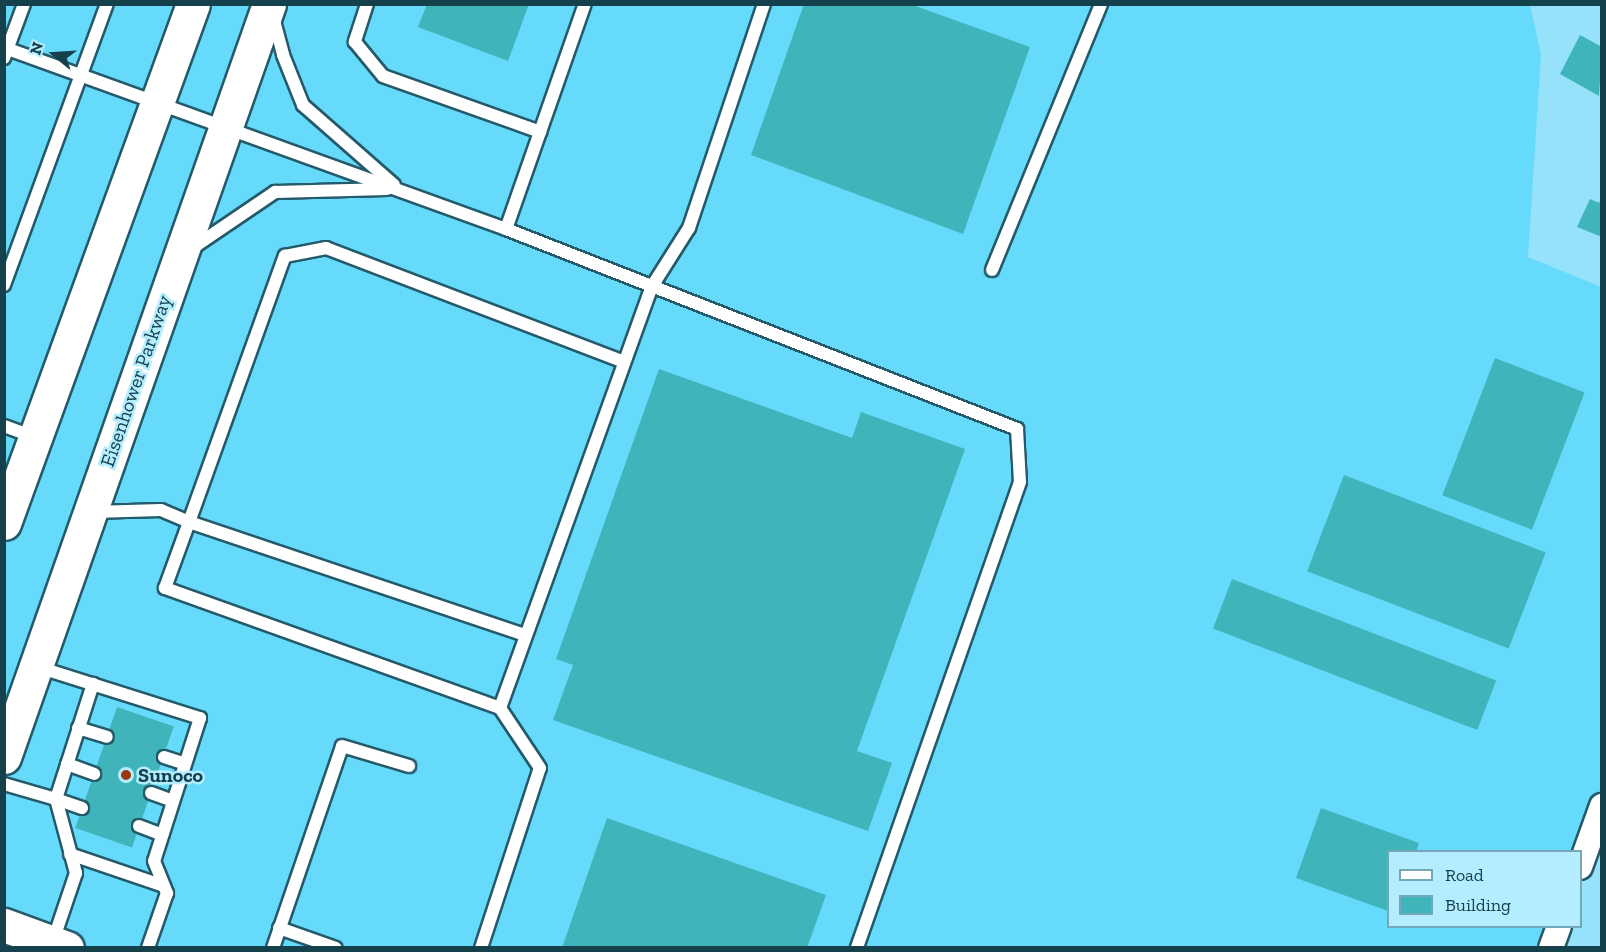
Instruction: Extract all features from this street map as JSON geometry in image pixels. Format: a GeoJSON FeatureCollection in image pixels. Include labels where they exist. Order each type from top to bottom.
{"type":"FeatureCollection","features":[{"type":"Feature","properties":{"kind":"main road"},"geometry":{"type":"LineString","coordinates":[[4,523],[193,4]]}},
{"type":"Feature","properties":{"kind":"main road","name":"Eisenhower Parkway"},"geometry":{"type":"LineString","coordinates":[[4,757],[38,667],[178,259],[269,4]]}},
{"type":"Feature","properties":{"kind":"main road"},"geometry":{"type":"LineString","coordinates":[[4,925],[60,945]]}},
{"type":"Feature","properties":{"kind":"street"},"geometry":{"type":"LineString","coordinates":[[1582,864],[1602,806]]}},
{"type":"Feature","properties":{"kind":"street"},"geometry":{"type":"LineString","coordinates":[[1551,948],[1559,928]]}},
{"type":"Feature","properties":{"kind":"lane"},"geometry":{"type":"LineString","coordinates":[[24,4],[6,54],[81,75],[506,229],[651,288],[1017,429],[1020,482],[857,948]]}},
{"type":"Feature","properties":{"kind":"lane"},"geometry":{"type":"LineString","coordinates":[[4,285],[107,4]]}},
{"type":"Feature","properties":{"kind":"lane"},"geometry":{"type":"LineString","coordinates":[[269,4],[283,54],[303,105],[398,189]]}},
{"type":"Feature","properties":{"kind":"lane"},"geometry":{"type":"LineString","coordinates":[[367,4],[355,42],[382,76],[540,132]]}},
{"type":"Feature","properties":{"kind":"lane"},"geometry":{"type":"LineString","coordinates":[[506,229],[585,4]]}},
{"type":"Feature","properties":{"kind":"lane"},"geometry":{"type":"LineString","coordinates":[[500,708],[651,288],[689,228],[764,4]]}},
{"type":"Feature","properties":{"kind":"lane"},"geometry":{"type":"LineString","coordinates":[[992,270],[1101,4]]}},
{"type":"Feature","properties":{"kind":"lane"},"geometry":{"type":"LineString","coordinates":[[178,259],[275,192],[398,189]]}},
{"type":"Feature","properties":{"kind":"lane"},"geometry":{"type":"LineString","coordinates":[[481,948],[540,768],[500,708],[165,588],[285,256],[326,248],[624,362]]}},
{"type":"Feature","properties":{"kind":"lane"},"geometry":{"type":"LineString","coordinates":[[4,426],[35,437]]}},
{"type":"Feature","properties":{"kind":"lane"},"geometry":{"type":"LineString","coordinates":[[92,513],[161,510],[189,522],[525,635]]}},
{"type":"Feature","properties":{"kind":"lane"},"geometry":{"type":"LineString","coordinates":[[38,667],[200,718],[154,861],[167,893],[148,948]]}},
{"type":"Feature","properties":{"kind":"lane"},"geometry":{"type":"LineString","coordinates":[[60,945],[76,873],[56,799],[93,684]]}},
{"type":"Feature","properties":{"kind":"lane"},"geometry":{"type":"LineString","coordinates":[[78,729],[107,737]]}},
{"type":"Feature","properties":{"kind":"lane"},"geometry":{"type":"LineString","coordinates":[[273,948],[342,746],[409,766]]}},
{"type":"Feature","properties":{"kind":"lane"},"geometry":{"type":"LineString","coordinates":[[164,757],[185,764]]}},
{"type":"Feature","properties":{"kind":"lane"},"geometry":{"type":"LineString","coordinates":[[67,764],[94,774]]}},
{"type":"Feature","properties":{"kind":"lane"},"geometry":{"type":"LineString","coordinates":[[4,784],[82,808]]}},
{"type":"Feature","properties":{"kind":"lane"},"geometry":{"type":"LineString","coordinates":[[151,793],[173,801]]}},
{"type":"Feature","properties":{"kind":"lane"},"geometry":{"type":"LineString","coordinates":[[139,826],[162,835]]}},
{"type":"Feature","properties":{"kind":"lane"},"geometry":{"type":"LineString","coordinates":[[70,854],[164,886]]}},
{"type":"Feature","properties":{"kind":"lane"},"geometry":{"type":"LineString","coordinates":[[279,928],[336,948]]}},
{"type":"Feature","properties":{"kind":"shaded area"},"geometry":{"type":"Polygon","coordinates":[[[5,5],[1530,5],[1541,54],[1528,257],[1601,287],[1601,808],[1581,850],[1387,850],[1387,928],[1565,928],[1558,947],[5,948],[5,5]]]}},
{"type":"Feature","properties":{"kind":"building"},"geometry":{"type":"Polygon","coordinates":[[[427,4],[529,4],[508,61],[418,27],[427,4]]]}},
{"type":"Feature","properties":{"kind":"building"},"geometry":{"type":"Polygon","coordinates":[[[804,4],[910,4],[1030,47],[963,234],[751,155],[804,4]]]}},
{"type":"Feature","properties":{"kind":"building"},"geometry":{"type":"Polygon","coordinates":[[[1580,35],[1602,47],[1599,96],[1560,74],[1580,35]]]}},
{"type":"Feature","properties":{"kind":"building"},"geometry":{"type":"Polygon","coordinates":[[[1602,196],[1602,237],[1577,227],[1590,199],[1599,203],[1602,196]]]}},
{"type":"Feature","properties":{"kind":"building"},"geometry":{"type":"Polygon","coordinates":[[[1495,358],[1585,392],[1532,530],[1442,495],[1495,358]]]}},
{"type":"Feature","properties":{"kind":"building"},"geometry":{"type":"Polygon","coordinates":[[[659,369],[852,438],[861,412],[965,449],[857,751],[892,763],[868,831],[553,720],[573,665],[556,659],[659,369]]]}},
{"type":"Feature","properties":{"kind":"building"},"geometry":{"type":"Polygon","coordinates":[[[1344,475],[1546,552],[1509,649],[1307,571],[1344,475]]]}},
{"type":"Feature","properties":{"kind":"building"},"geometry":{"type":"Polygon","coordinates":[[[1232,579],[1496,680],[1477,730],[1213,628],[1232,579]]]}},
{"type":"Feature","properties":{"kind":"building"},"geometry":{"type":"Polygon","coordinates":[[[117,707],[174,727],[132,848],[75,828],[117,707]]]}},
{"type":"Feature","properties":{"kind":"building"},"geometry":{"type":"Polygon","coordinates":[[[1321,808],[1419,843],[1417,850],[1387,850],[1387,911],[1296,878],[1321,808]]]}},
{"type":"Feature","properties":{"kind":"building"},"geometry":{"type":"Polygon","coordinates":[[[607,818],[826,895],[807,948],[562,948],[607,818]]]}},
{"type":"Feature","properties":{"kind":"place","name":"Sunoco"},"geometry":{"type":"Point","coordinates":[126,775]}}]}
